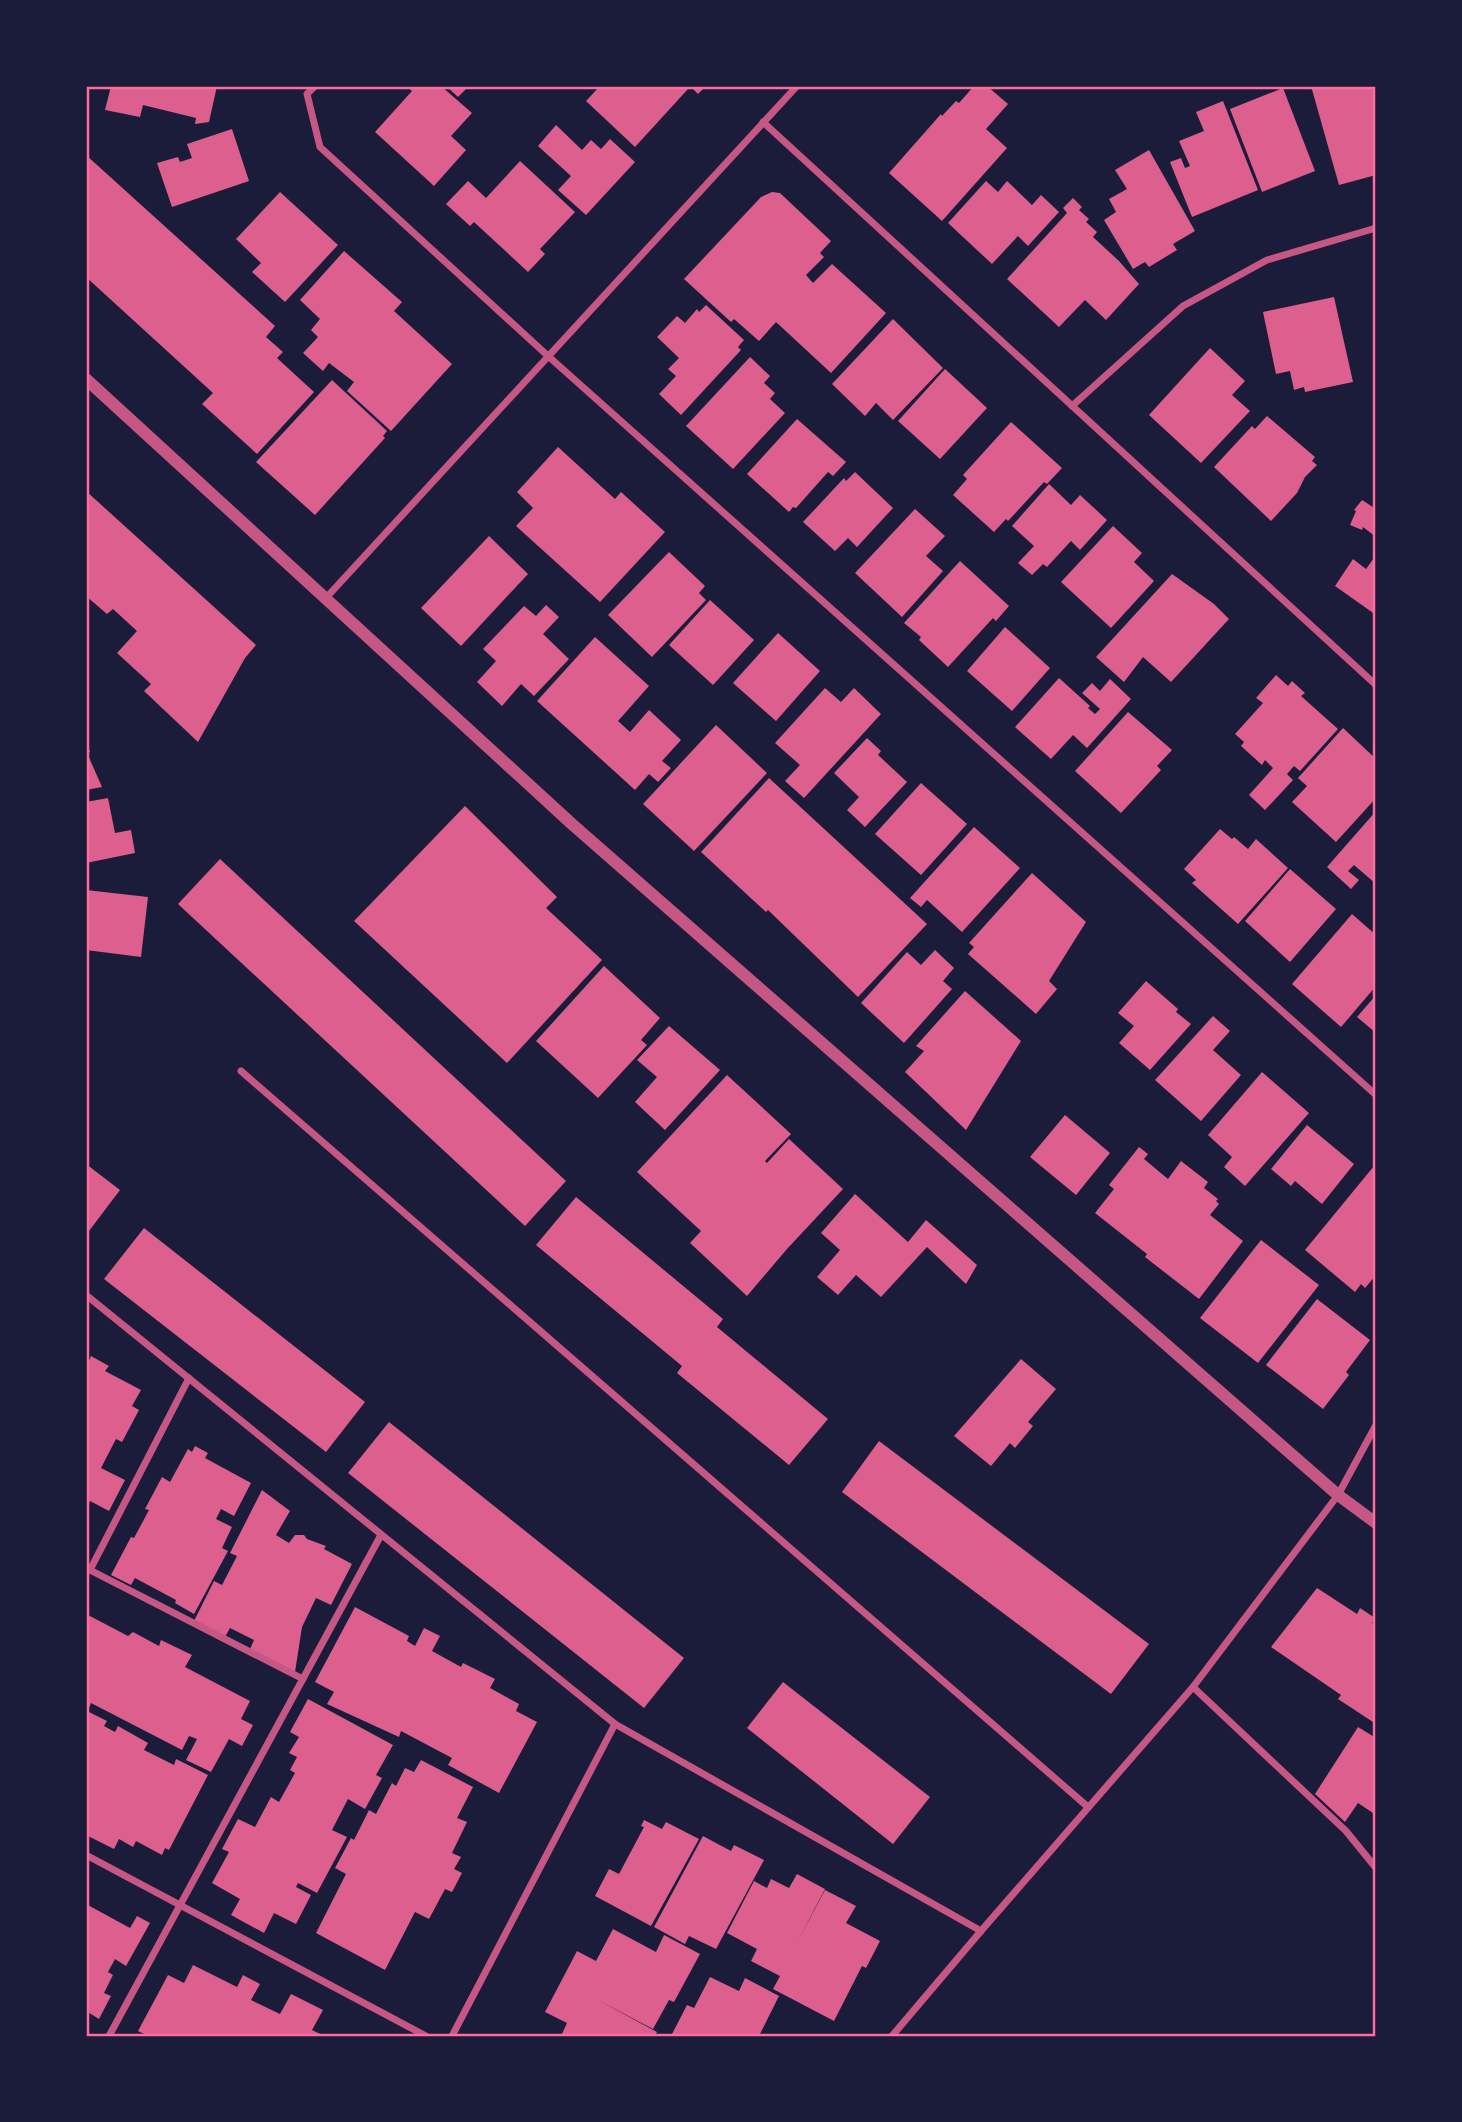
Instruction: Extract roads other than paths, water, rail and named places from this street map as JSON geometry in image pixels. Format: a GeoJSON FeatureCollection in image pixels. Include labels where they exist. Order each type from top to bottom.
{"type":"FeatureCollection","features":[{"type":"Feature","properties":{"kind":"street"},"geometry":{"type":"LineString","coordinates":[[315,86],[307,94],[320,147],[548,356],[1376,1095]]}},
{"type":"Feature","properties":{"kind":"street"},"geometry":{"type":"LineString","coordinates":[[325,599],[797,86]]}},
{"type":"Feature","properties":{"kind":"street"},"geometry":{"type":"LineString","coordinates":[[763,122],[1376,685]]}},
{"type":"Feature","properties":{"kind":"street"},"geometry":{"type":"LineString","coordinates":[[1072,406],[1183,306],[1267,260],[1376,228]]}},
{"type":"Feature","properties":{"kind":"street"},"geometry":{"type":"LineString","coordinates":[[86,379],[573,825],[1338,1495],[1376,1523]]}},
{"type":"Feature","properties":{"kind":"street"},"geometry":{"type":"LineString","coordinates":[[241,1071],[1088,1807]]}},
{"type":"Feature","properties":{"kind":"street"},"geometry":{"type":"LineString","coordinates":[[86,1295],[615,1724],[981,1931]]}},
{"type":"Feature","properties":{"kind":"street"},"geometry":{"type":"LineString","coordinates":[[189,1378],[88,1569],[303,1679]]}},
{"type":"Feature","properties":{"kind":"street"},"geometry":{"type":"LineString","coordinates":[[892,2036],[1193,1687],[1338,1495],[1376,1425]]}},
{"type":"Feature","properties":{"kind":"street"},"geometry":{"type":"LineString","coordinates":[[109,2036],[381,1535]]}},
{"type":"Feature","properties":{"kind":"street"},"geometry":{"type":"LineString","coordinates":[[1193,1687],[1346,1831],[1376,1868]]}},
{"type":"Feature","properties":{"kind":"street"},"geometry":{"type":"LineString","coordinates":[[452,2036],[615,1724]]}},
{"type":"Feature","properties":{"kind":"street"},"geometry":{"type":"LineString","coordinates":[[86,1855],[426,2036]]}}]}
